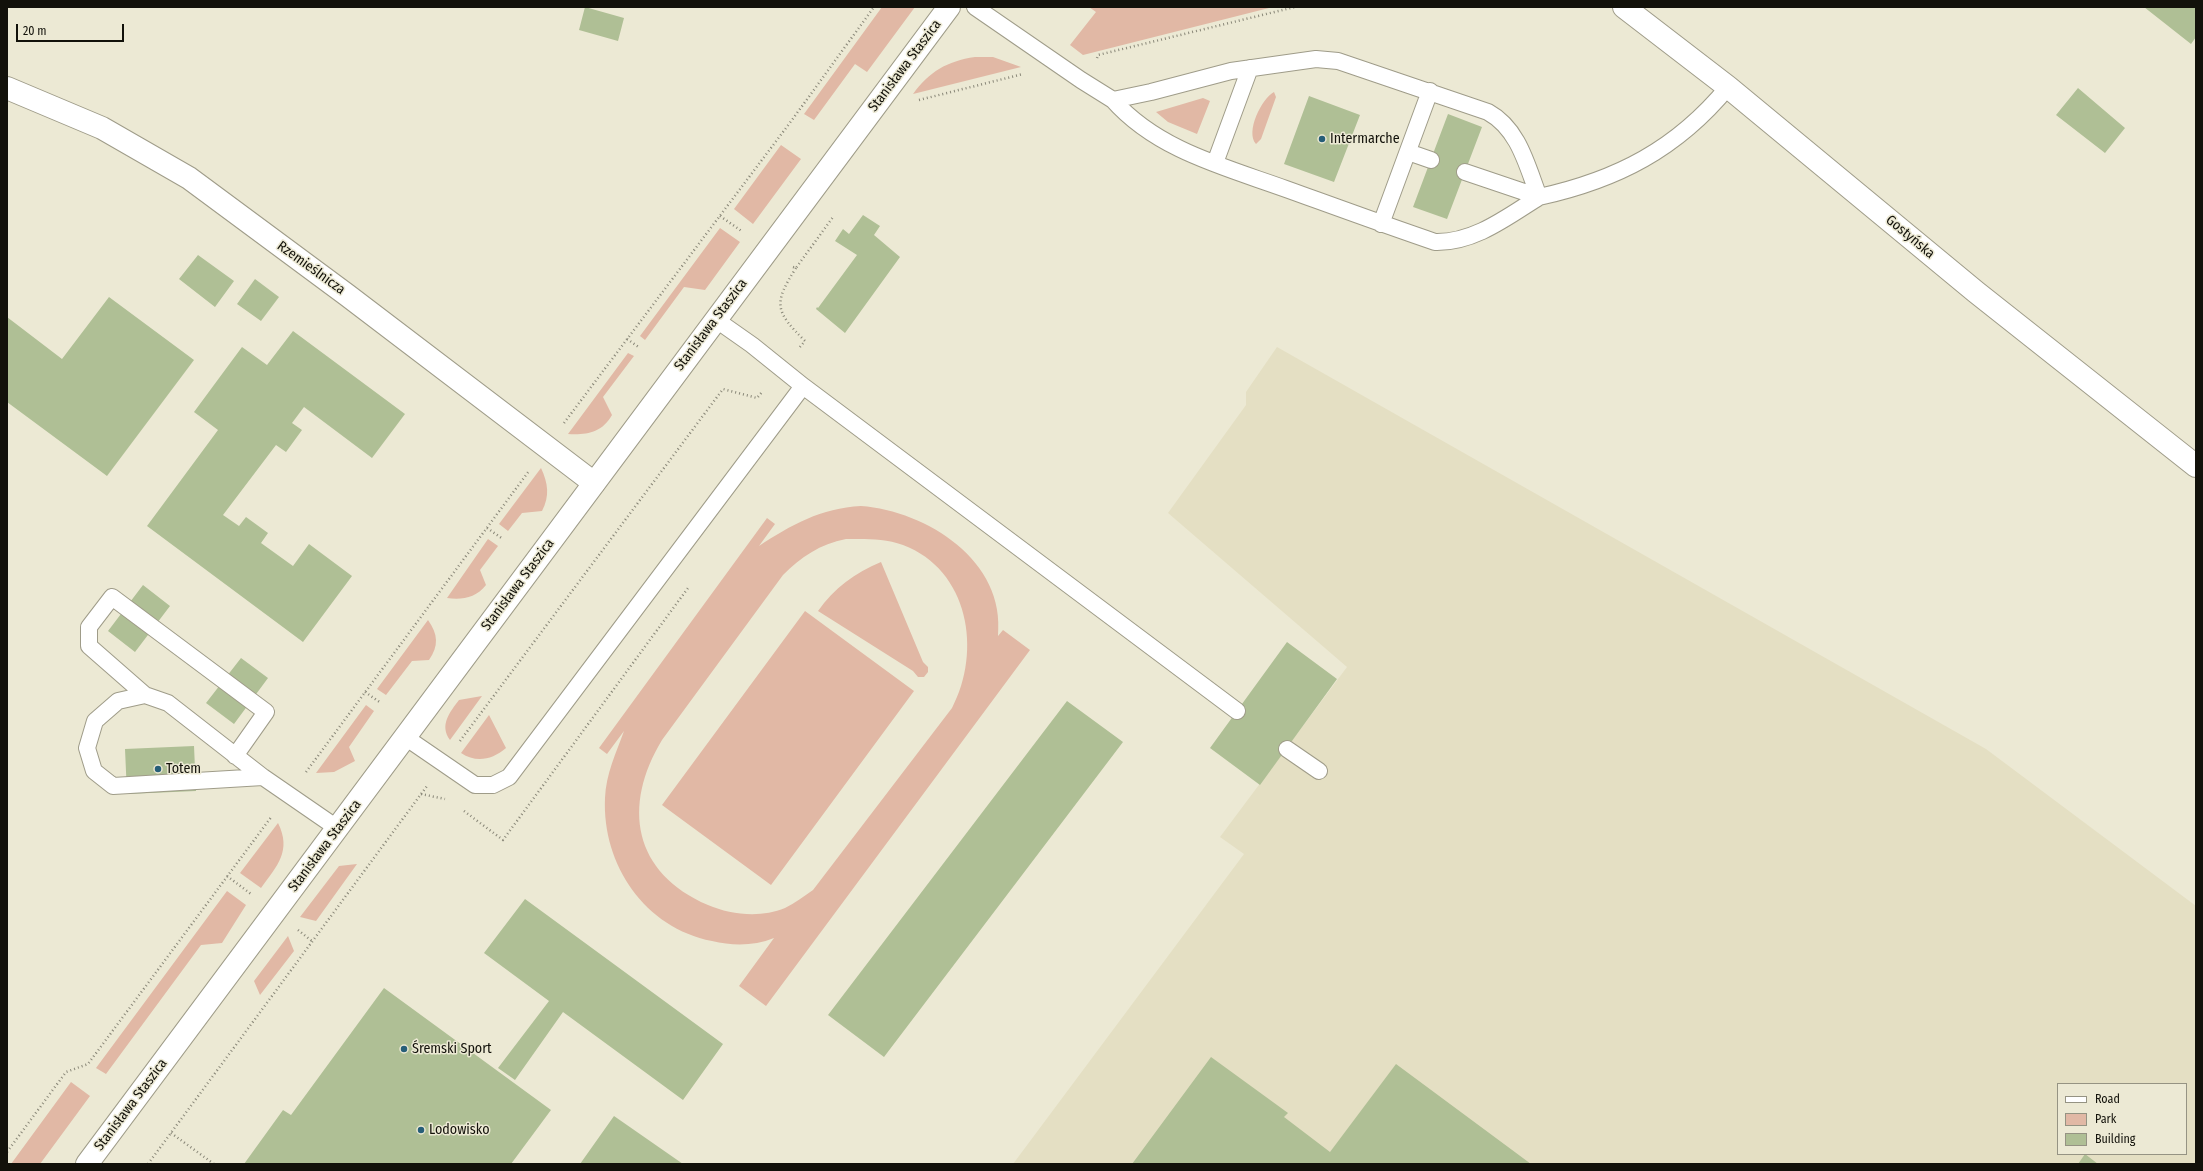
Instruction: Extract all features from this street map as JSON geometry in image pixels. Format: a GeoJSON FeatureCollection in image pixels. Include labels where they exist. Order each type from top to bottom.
{"type":"FeatureCollection","features":[{"type":"Feature","properties":{"kind":"main road","name":"Stanisława Staszica"},"geometry":{"type":"LineString","coordinates":[[87,1164],[715,319],[949,7]]}},
{"type":"Feature","properties":{"kind":"main road","name":"Gostyńska"},"geometry":{"type":"LineString","coordinates":[[1624,7],[1728,87],[1976,292],[2196,466]]}},
{"type":"Feature","properties":{"kind":"main road","name":"Rzemieślnicza"},"geometry":{"type":"LineString","coordinates":[[7,88],[102,128],[189,178],[347,295],[594,483]]}},
{"type":"Feature","properties":{"kind":"lane"},"geometry":{"type":"LineString","coordinates":[[975,7],[1113,100],[1130,119],[1159,139],[1215,163],[1381,224],[1435,242],[1446,242],[1461,239],[1491,226],[1539,197],[1584,185],[1634,165],[1682,134],[1710,109],[1728,87]]}},
{"type":"Feature","properties":{"kind":"lane"},"geometry":{"type":"LineString","coordinates":[[1113,100],[1250,68],[1316,59],[1338,61],[1430,91],[1498,117],[1508,127],[1523,154],[1539,197]]}},
{"type":"Feature","properties":{"kind":"lane"},"geometry":{"type":"LineString","coordinates":[[1215,163],[1250,68]]}},
{"type":"Feature","properties":{"kind":"lane"},"geometry":{"type":"LineString","coordinates":[[1381,224],[1430,91]]}},
{"type":"Feature","properties":{"kind":"lane"},"geometry":{"type":"LineString","coordinates":[[1408,152],[1431,160]]}},
{"type":"Feature","properties":{"kind":"lane"},"geometry":{"type":"LineString","coordinates":[[1465,172],[1539,197]]}},
{"type":"Feature","properties":{"kind":"lane"},"geometry":{"type":"LineString","coordinates":[[715,319],[752,345],[803,386],[1237,711]]}},
{"type":"Feature","properties":{"kind":"lane"},"geometry":{"type":"LineString","coordinates":[[405,737],[475,785],[493,785],[509,777],[803,386]]}},
{"type":"Feature","properties":{"kind":"lane"},"geometry":{"type":"LineString","coordinates":[[236,756],[266,712],[112,597],[89,627],[89,646],[145,695],[168,703],[236,756],[263,777],[338,828]]}},
{"type":"Feature","properties":{"kind":"lane"},"geometry":{"type":"LineString","coordinates":[[145,695],[118,702],[96,721],[88,748],[94,771],[114,786],[263,777]]}},
{"type":"Feature","properties":{"kind":"lane"},"geometry":{"type":"LineString","coordinates":[[1287,749],[1319,771]]}},
{"type":"Feature","properties":{"kind":"path"},"geometry":{"type":"LineString","coordinates":[[7,1152],[66,1072],[88,1064],[874,7]]}},
{"type":"Feature","properties":{"kind":"path"},"geometry":{"type":"LineString","coordinates":[[1094,61],[1098,55],[1295,7]]}},
{"type":"Feature","properties":{"kind":"path"},"geometry":{"type":"LineString","coordinates":[[916,104],[920,98],[1026,73]]}},
{"type":"Feature","properties":{"kind":"path"},"geometry":{"type":"LineString","coordinates":[[796,352],[805,341],[787,322],[780,304],[780,294],[796,268],[835,214]]}},
{"type":"Feature","properties":{"kind":"path"},"geometry":{"type":"LineString","coordinates":[[720,216],[747,234]]}},
{"type":"Feature","properties":{"kind":"path"},"geometry":{"type":"LineString","coordinates":[[791,265],[796,268]]}},
{"type":"Feature","properties":{"kind":"path"},"geometry":{"type":"LineString","coordinates":[[627,339],[640,348]]}},
{"type":"Feature","properties":{"kind":"path"},"geometry":{"type":"LineString","coordinates":[[455,747],[723,389],[757,398],[766,387]]}},
{"type":"Feature","properties":{"kind":"path"},"geometry":{"type":"LineString","coordinates":[[487,528],[503,539]]}},
{"type":"Feature","properties":{"kind":"path"},"geometry":{"type":"LineString","coordinates":[[365,692],[381,703]]}},
{"type":"Feature","properties":{"kind":"path"},"geometry":{"type":"LineString","coordinates":[[148,1164],[430,782]]}},
{"type":"Feature","properties":{"kind":"path"},"geometry":{"type":"LineString","coordinates":[[227,876],[254,896]]}},
{"type":"Feature","properties":{"kind":"path"},"geometry":{"type":"LineString","coordinates":[[294,927],[313,942]]}},
{"type":"Feature","properties":{"kind":"path"},"geometry":{"type":"LineString","coordinates":[[171,1133],[214,1164]]}},
{"type":"Feature","properties":{"kind":"shaded area"},"geometry":{"type":"Polygon","coordinates":[[[1277,347],[1986,749],[2196,906],[2196,1164],[1013,1164],[1244,854],[1220,837],[1347,667],[1168,513],[1246,405],[1246,392],[1277,347]]]}},
{"type":"Feature","properties":{"kind":"green space"},"geometry":{"type":"Polygon","coordinates":[[[882,7],[915,7],[867,72],[855,64],[814,120],[804,114],[882,7]]]}},
{"type":"Feature","properties":{"kind":"green space"},"geometry":{"type":"Polygon","coordinates":[[[1089,7],[1273,7],[1083,55],[1070,45],[1096,12],[1089,7]]]}},
{"type":"Feature","properties":{"kind":"green space"},"geometry":{"type":"Polygon","coordinates":[[[975,57],[993,57],[1021,67],[913,94],[919,86],[940,69],[956,61],[975,57]]]}},
{"type":"Feature","properties":{"kind":"green space"},"geometry":{"type":"Polygon","coordinates":[[[1274,92],[1276,97],[1261,139],[1256,144],[1253,139],[1252,132],[1256,116],[1269,95],[1274,92]]]}},
{"type":"Feature","properties":{"kind":"green space"},"geometry":{"type":"Polygon","coordinates":[[[1203,98],[1210,101],[1197,134],[1168,122],[1156,112],[1203,98]]]}},
{"type":"Feature","properties":{"kind":"green space"},"geometry":{"type":"Polygon","coordinates":[[[781,145],[801,159],[753,224],[734,209],[781,145]]]}},
{"type":"Feature","properties":{"kind":"green space"},"geometry":{"type":"Polygon","coordinates":[[[720,228],[740,242],[705,290],[684,287],[645,340],[640,336],[720,228]]]}},
{"type":"Feature","properties":{"kind":"green space"},"geometry":{"type":"Polygon","coordinates":[[[628,353],[634,356],[603,397],[612,415],[608,421],[593,432],[568,434],[628,353]]]}},
{"type":"Feature","properties":{"kind":"green space"},"geometry":{"type":"Polygon","coordinates":[[[541,468],[547,484],[547,495],[542,511],[522,513],[508,531],[499,524],[541,468]]]}},
{"type":"Feature","properties":{"kind":"green space"},"geometry":{"type":"Polygon","coordinates":[[[861,506],[886,510],[911,518],[935,530],[957,545],[976,563],[989,585],[997,609],[998,636],[1003,630],[1030,650],[766,1006],[739,986],[774,938],[759,943],[728,944],[688,934],[667,923],[648,908],[632,890],[620,869],[611,847],[606,823],[605,798],[607,780],[624,731],[607,754],[599,748],[767,518],[775,524],[759,546],[783,531],[807,519],[846,507],[861,506]],[[846,539],[828,544],[812,552],[797,562],[783,575],[662,740],[649,765],[642,789],[639,813],[642,835],[650,856],[664,875],[683,891],[708,905],[736,913],[766,913],[785,908],[813,890],[952,708],[961,686],[966,662],[967,638],[964,614],[955,593],[943,573],[925,557],[903,545],[882,540],[846,539]]]}},
{"type":"Feature","properties":{"kind":"green space"},"geometry":{"type":"Polygon","coordinates":[[[488,539],[498,546],[480,570],[486,585],[478,593],[468,597],[458,599],[447,598],[488,539]]]}},
{"type":"Feature","properties":{"kind":"green space"},"geometry":{"type":"Polygon","coordinates":[[[881,562],[923,662],[928,667],[928,672],[924,677],[918,677],[913,671],[818,611],[838,588],[862,571],[881,562]]]}},
{"type":"Feature","properties":{"kind":"green space"},"geometry":{"type":"Polygon","coordinates":[[[805,611],[914,691],[771,885],[662,805],[805,611]]]}},
{"type":"Feature","properties":{"kind":"green space"},"geometry":{"type":"Polygon","coordinates":[[[428,620],[434,630],[436,640],[436,645],[432,655],[429,660],[412,661],[386,695],[377,689],[428,620]]]}},
{"type":"Feature","properties":{"kind":"green space"},"geometry":{"type":"Polygon","coordinates":[[[482,696],[450,740],[446,729],[447,719],[459,700],[482,696]]]}},
{"type":"Feature","properties":{"kind":"green space"},"geometry":{"type":"Polygon","coordinates":[[[366,705],[374,711],[349,747],[355,761],[334,772],[316,773],[366,705]]]}},
{"type":"Feature","properties":{"kind":"green space"},"geometry":{"type":"Polygon","coordinates":[[[489,715],[506,748],[495,755],[484,759],[472,758],[461,753],[489,715]]]}},
{"type":"Feature","properties":{"kind":"green space"},"geometry":{"type":"Polygon","coordinates":[[[278,823],[284,842],[281,858],[261,888],[240,873],[278,823]]]}},
{"type":"Feature","properties":{"kind":"green space"},"geometry":{"type":"Polygon","coordinates":[[[357,864],[316,921],[300,917],[339,866],[357,864]]]}},
{"type":"Feature","properties":{"kind":"green space"},"geometry":{"type":"Polygon","coordinates":[[[227,891],[246,905],[222,943],[201,945],[106,1074],[96,1068],[227,891]]]}},
{"type":"Feature","properties":{"kind":"green space"},"geometry":{"type":"Polygon","coordinates":[[[288,936],[294,951],[260,995],[254,981],[288,936]]]}},
{"type":"Feature","properties":{"kind":"green space"},"geometry":{"type":"Polygon","coordinates":[[[71,1082],[90,1096],[40,1164],[11,1164],[71,1082]]]}},
{"type":"Feature","properties":{"kind":"building"},"geometry":{"type":"Polygon","coordinates":[[[585,7],[624,18],[618,41],[579,30],[585,7]]]}},
{"type":"Feature","properties":{"kind":"building"},"geometry":{"type":"Polygon","coordinates":[[[2144,7],[2196,7],[2196,37],[2191,44],[2144,7]]]}},
{"type":"Feature","properties":{"kind":"building"},"geometry":{"type":"Polygon","coordinates":[[[2078,88],[2125,128],[2105,153],[2056,115],[2078,88]]]}},
{"type":"Feature","properties":{"kind":"building","name":"Intermarche"},"geometry":{"type":"Polygon","coordinates":[[[1309,96],[1360,115],[1334,182],[1284,164],[1309,96]]]}},
{"type":"Feature","properties":{"kind":"building"},"geometry":{"type":"Polygon","coordinates":[[[1448,114],[1482,127],[1447,219],[1413,207],[1448,114]]]}},
{"type":"Feature","properties":{"kind":"building"},"geometry":{"type":"Polygon","coordinates":[[[863,215],[880,226],[874,235],[900,257],[845,333],[816,309],[857,255],[835,241],[843,229],[849,234],[863,215]]]}},
{"type":"Feature","properties":{"kind":"building"},"geometry":{"type":"Polygon","coordinates":[[[198,255],[234,281],[215,307],[179,279],[198,255]]]}},
{"type":"Feature","properties":{"kind":"building"},"geometry":{"type":"Polygon","coordinates":[[[255,279],[279,297],[261,321],[237,304],[255,279]]]}},
{"type":"Feature","properties":{"kind":"building"},"geometry":{"type":"Polygon","coordinates":[[[109,297],[194,360],[107,476],[7,402],[7,317],[62,359],[109,297]]]}},
{"type":"Feature","properties":{"kind":"building"},"geometry":{"type":"Polygon","coordinates":[[[293,331],[405,414],[372,458],[304,407],[292,423],[302,430],[286,452],[276,445],[223,515],[239,526],[246,517],[268,533],[261,543],[293,566],[309,544],[352,576],[303,642],[147,526],[218,430],[194,412],[242,347],[267,365],[293,331]]]}},
{"type":"Feature","properties":{"kind":"building"},"geometry":{"type":"Polygon","coordinates":[[[143,585],[170,606],[135,652],[108,631],[143,585]]]}},
{"type":"Feature","properties":{"kind":"building"},"geometry":{"type":"Polygon","coordinates":[[[1287,642],[1337,679],[1260,785],[1210,748],[1287,642]]]}},
{"type":"Feature","properties":{"kind":"building"},"geometry":{"type":"Polygon","coordinates":[[[241,658],[268,678],[234,724],[206,703],[241,658]]]}},
{"type":"Feature","properties":{"kind":"building"},"geometry":{"type":"Polygon","coordinates":[[[1067,701],[1123,742],[884,1057],[828,1015],[1067,701]]]}},
{"type":"Feature","properties":{"kind":"building"},"geometry":{"type":"Polygon","coordinates":[[[194,746],[196,791],[127,794],[125,749],[194,746]]]}},
{"type":"Feature","properties":{"kind":"building"},"geometry":{"type":"Polygon","coordinates":[[[525,899],[723,1044],[683,1100],[563,1012],[515,1080],[498,1068],[549,1001],[484,953],[525,899]]]}},
{"type":"Feature","properties":{"kind":"building","name":"Śremski Sport"},"geometry":{"type":"Polygon","coordinates":[[[384,988],[551,1110],[511,1164],[244,1164],[283,1110],[291,1115],[384,988]]]}},
{"type":"Feature","properties":{"kind":"building"},"geometry":{"type":"Polygon","coordinates":[[[1211,1057],[1288,1113],[1284,1117],[1330,1152],[1396,1064],[1531,1164],[1132,1164],[1211,1057]]]}},
{"type":"Feature","properties":{"kind":"building"},"geometry":{"type":"Polygon","coordinates":[[[614,1116],[683,1164],[580,1164],[614,1116]]]}},
{"type":"Feature","properties":{"kind":"building"},"geometry":{"type":"Polygon","coordinates":[[[2084,1155],[2086,1155],[2098,1164],[2078,1164],[2084,1155]]]}},
{"type":"Feature","properties":{"kind":"place","name":"Intermarche"},"geometry":{"type":"Point","coordinates":[1322,139]}},
{"type":"Feature","properties":{"kind":"place","name":"Totem"},"geometry":{"type":"Point","coordinates":[158,769]}},
{"type":"Feature","properties":{"kind":"place","name":"Śremski Sport"},"geometry":{"type":"Point","coordinates":[404,1049]}},
{"type":"Feature","properties":{"kind":"place","name":"Lodowisko"},"geometry":{"type":"Point","coordinates":[421,1130]}}]}
